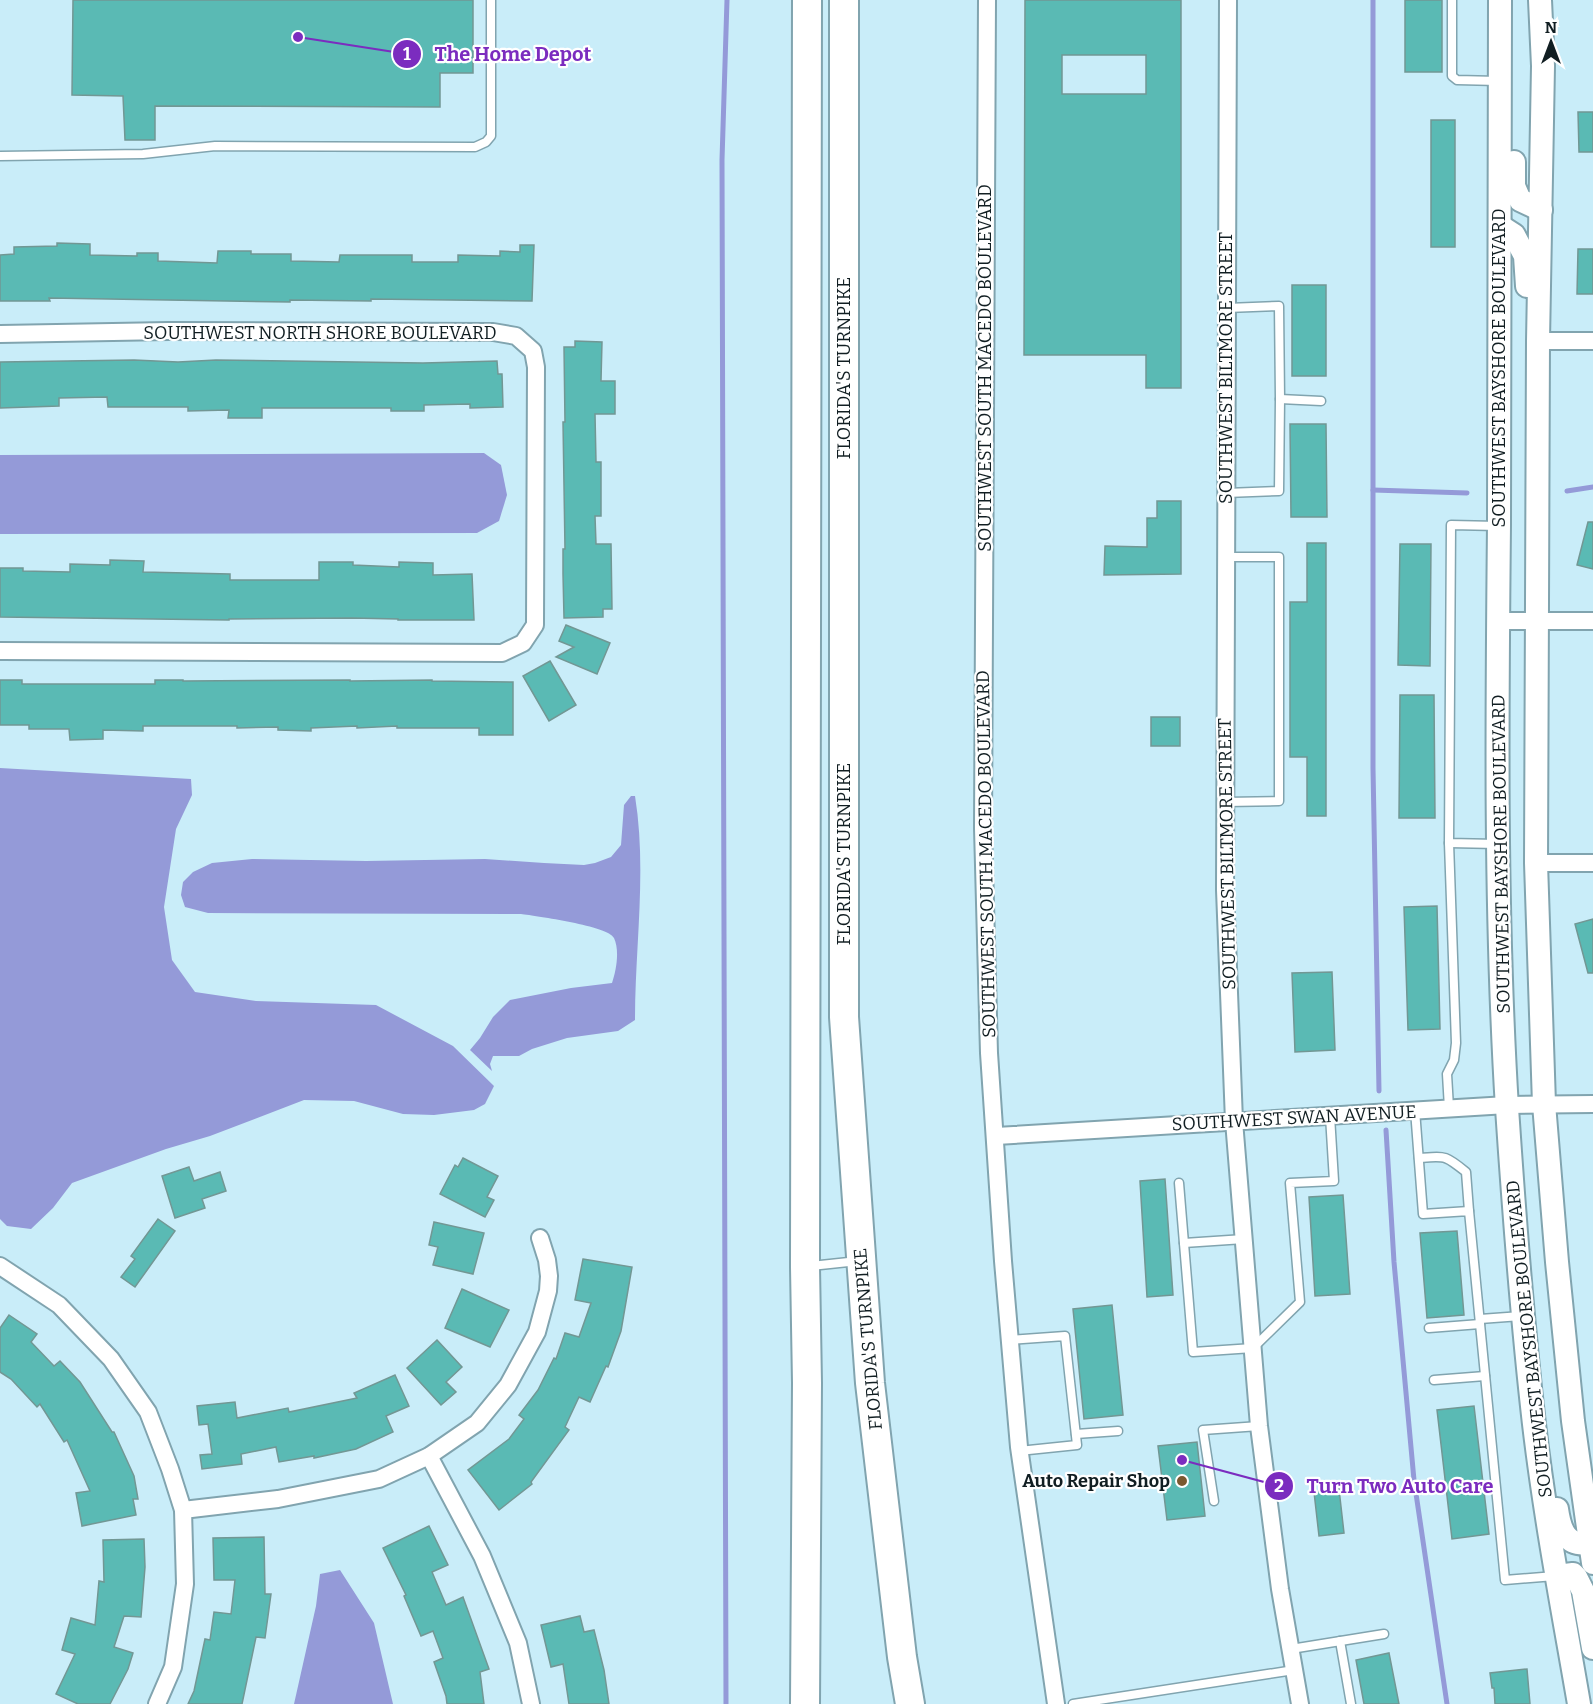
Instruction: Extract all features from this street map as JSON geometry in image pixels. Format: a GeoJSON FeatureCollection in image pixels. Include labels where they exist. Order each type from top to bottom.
{"type":"FeatureCollection","features":[{"type":"Feature","properties":{"kind":"highway","name":"FLORIDA'S TURNPIKE"},"geometry":{"type":"LineString","coordinates":[[805,1704],[807,0]]}},
{"type":"Feature","properties":{"kind":"highway","name":"FLORIDA'S TURNPIKE"},"geometry":{"type":"LineString","coordinates":[[843,0],[843,1017],[870,1383],[910,1704]]}},
{"type":"Feature","properties":{"kind":"main road","name":"SOUTHWEST BAYSHORE BOULEVARD"},"geometry":{"type":"LineString","coordinates":[[1500,0],[1498,621],[1500,961],[1518,1262],[1534,1425],[1579,1704]]}},
{"type":"Feature","properties":{"kind":"main road","name":"SOUTHWEST BAYSHORE BOULEVARD"},"geometry":{"type":"LineString","coordinates":[[1540,0],[1543,66],[1538,341],[1536,862],[1544,1104],[1570,1387],[1591,1553]]}},
{"type":"Feature","properties":{"kind":"main road"},"geometry":{"type":"LineString","coordinates":[[1500,70],[1513,79],[1514,186],[1520,200],[1541,210]]}},
{"type":"Feature","properties":{"kind":"main road"},"geometry":{"type":"LineString","coordinates":[[1500,226],[1514,235],[1526,256],[1527,362],[1539,383]]}},
{"type":"Feature","properties":{"kind":"main road"},"geometry":{"type":"LineString","coordinates":[[1529,1365],[1542,1384],[1561,1528],[1571,1541],[1581,1544],[1591,1553]]}},
{"type":"Feature","properties":{"kind":"main road"},"geometry":{"type":"LineString","coordinates":[[1557,1576],[1573,1574],[1580,1583],[1593,1648]]}},
{"type":"Feature","properties":{"kind":"street","name":"SOUTHWEST SOUTH MACEDO BOULEVARD"},"geometry":{"type":"LineString","coordinates":[[987,0],[983,828],[989,1053],[1019,1451],[1056,1704]]}},
{"type":"Feature","properties":{"kind":"street","name":"SOUTHWEST BILTMORE STREET"},"geometry":{"type":"LineString","coordinates":[[1228,0],[1225,890],[1234,1121],[1259,1426],[1280,1589],[1300,1704]]}},
{"type":"Feature","properties":{"kind":"street","name":"SOUTHWEST NORTH SHORE BOULEVARD"},"geometry":{"type":"LineString","coordinates":[[0,334],[169,331],[493,332],[516,336],[533,351],[536,390],[535,626],[523,643],[502,653],[0,651]]}},
{"type":"Feature","properties":{"kind":"street"},"geometry":{"type":"LineString","coordinates":[[1538,341],[1593,341]]}},
{"type":"Feature","properties":{"kind":"street"},"geometry":{"type":"LineString","coordinates":[[1498,621],[1593,621]]}},
{"type":"Feature","properties":{"kind":"street"},"geometry":{"type":"LineString","coordinates":[[1536,862],[1593,863]]}},
{"type":"Feature","properties":{"kind":"street","name":"SOUTHWEST SWAN AVENUE"},"geometry":{"type":"LineString","coordinates":[[996,1136],[1449,1108],[1593,1104]]}},
{"type":"Feature","properties":{"kind":"street"},"geometry":{"type":"LineString","coordinates":[[183,1510],[278,1499],[379,1479],[429,1456],[477,1423],[508,1385],[537,1332],[548,1291],[549,1276],[540,1238]]}},
{"type":"Feature","properties":{"kind":"street"},"geometry":{"type":"LineString","coordinates":[[0,1266],[59,1305],[111,1359],[148,1412],[170,1469],[183,1510],[185,1584],[173,1667],[157,1704]]}},
{"type":"Feature","properties":{"kind":"street"},"geometry":{"type":"LineString","coordinates":[[429,1456],[482,1556],[509,1621],[518,1643],[531,1704]]}},
{"type":"Feature","properties":{"kind":"lane"},"geometry":{"type":"LineString","coordinates":[[0,156],[143,154],[215,146],[475,147],[486,142],[491,136],[491,0]]}},
{"type":"Feature","properties":{"kind":"lane"},"geometry":{"type":"LineString","coordinates":[[1452,0],[1452,76],[1457,80],[1500,70]]}},
{"type":"Feature","properties":{"kind":"lane"},"geometry":{"type":"LineString","coordinates":[[1226,493],[1279,491],[1280,399],[1279,306],[1227,308]]}},
{"type":"Feature","properties":{"kind":"lane"},"geometry":{"type":"LineString","coordinates":[[1280,399],[1321,400]]}},
{"type":"Feature","properties":{"kind":"lane"},"geometry":{"type":"LineString","coordinates":[[1449,1108],[1447,1074],[1454,1060],[1456,1043],[1449,843],[1451,525],[1499,526]]}},
{"type":"Feature","properties":{"kind":"lane"},"geometry":{"type":"LineString","coordinates":[[1225,802],[1279,801],[1279,557],[1226,556]]}},
{"type":"Feature","properties":{"kind":"lane"},"geometry":{"type":"LineString","coordinates":[[1449,843],[1498,844]]}},
{"type":"Feature","properties":{"kind":"lane"},"geometry":{"type":"LineString","coordinates":[[1415,1110],[1424,1214],[1469,1211]]}},
{"type":"Feature","properties":{"kind":"lane"},"geometry":{"type":"LineString","coordinates":[[1179,1184],[1193,1352],[1253,1348],[1300,1302],[1290,1183],[1334,1181],[1330,1116]]}},
{"type":"Feature","properties":{"kind":"lane"},"geometry":{"type":"LineString","coordinates":[[1419,1158],[1449,1158],[1466,1172],[1505,1580],[1557,1576]]}},
{"type":"Feature","properties":{"kind":"lane"},"geometry":{"type":"LineString","coordinates":[[1184,1243],[1244,1239]]}},
{"type":"Feature","properties":{"kind":"lane"},"geometry":{"type":"LineString","coordinates":[[805,1267],[861,1261]]}},
{"type":"Feature","properties":{"kind":"lane"},"geometry":{"type":"LineString","coordinates":[[1429,1328],[1524,1316]]}},
{"type":"Feature","properties":{"kind":"lane"},"geometry":{"type":"LineString","coordinates":[[1010,1340],[1065,1336],[1077,1445],[1019,1451]]}},
{"type":"Feature","properties":{"kind":"lane"},"geometry":{"type":"LineString","coordinates":[[1434,1380],[1485,1376]]}},
{"type":"Feature","properties":{"kind":"lane"},"geometry":{"type":"LineString","coordinates":[[1214,1501],[1203,1430],[1259,1426]]}},
{"type":"Feature","properties":{"kind":"lane"},"geometry":{"type":"LineString","coordinates":[[1076,1434],[1118,1431]]}},
{"type":"Feature","properties":{"kind":"lane"},"geometry":{"type":"LineString","coordinates":[[1291,1649],[1384,1634]]}},
{"type":"Feature","properties":{"kind":"lane"},"geometry":{"type":"LineString","coordinates":[[1340,1641],[1351,1704]]}},
{"type":"Feature","properties":{"kind":"lane"},"geometry":{"type":"LineString","coordinates":[[1073,1704],[1294,1670]]}},
{"type":"Feature","properties":{"kind":"water"},"geometry":{"type":"Polygon","coordinates":[[[484,453],[501,465],[507,495],[499,521],[477,533],[0,534],[0,455],[484,453]]]}},
{"type":"Feature","properties":{"kind":"water"},"geometry":{"type":"Polygon","coordinates":[[[0,768],[191,779],[192,795],[176,829],[164,907],[172,960],[195,992],[256,1001],[376,1005],[453,1046],[494,1086],[485,1104],[474,1110],[434,1115],[403,1114],[354,1101],[304,1100],[210,1136],[166,1149],[72,1183],[53,1208],[31,1229],[7,1226],[0,1219],[0,768]]]}},
{"type":"Feature","properties":{"kind":"water"},"geometry":{"type":"Polygon","coordinates":[[[631,796],[635,796],[640,852],[635,1020],[618,1031],[567,1038],[532,1049],[519,1056],[493,1056],[490,1064],[492,1071],[470,1050],[493,1017],[510,1000],[571,988],[612,983],[617,955],[614,938],[599,929],[521,914],[208,913],[185,907],[181,895],[183,882],[193,872],[212,863],[252,859],[366,861],[485,859],[584,865],[595,863],[611,857],[621,845],[624,805],[631,796]]]}},
{"type":"Feature","properties":{"kind":"water"},"geometry":{"type":"Polygon","coordinates":[[[340,1570],[374,1623],[393,1704],[294,1704],[316,1606],[320,1574],[340,1570]]]}},
{"type":"Feature","properties":{"kind":"building"},"geometry":{"type":"Polygon","coordinates":[[[73,0],[473,0],[473,73],[440,73],[440,107],[155,106],[155,140],[125,140],[123,96],[72,95],[73,0]]]}},
{"type":"Feature","properties":{"kind":"building"},"geometry":{"type":"Polygon","coordinates":[[[1025,0],[1181,0],[1181,388],[1146,388],[1146,355],[1024,355],[1025,0]],[[1062,55],[1062,94],[1146,94],[1146,55],[1062,55]]]}},
{"type":"Feature","properties":{"kind":"building"},"geometry":{"type":"Polygon","coordinates":[[[1405,0],[1442,0],[1442,72],[1405,72],[1405,0]]]}},
{"type":"Feature","properties":{"kind":"building"},"geometry":{"type":"Polygon","coordinates":[[[1578,112],[1593,112],[1593,152],[1579,152],[1578,112]]]}},
{"type":"Feature","properties":{"kind":"building"},"geometry":{"type":"Polygon","coordinates":[[[1431,120],[1455,120],[1455,247],[1431,247],[1431,120]]]}},
{"type":"Feature","properties":{"kind":"building"},"geometry":{"type":"Polygon","coordinates":[[[57,243],[90,244],[90,255],[137,256],[137,253],[158,253],[158,261],[217,263],[218,251],[291,254],[291,261],[339,262],[340,255],[412,255],[412,262],[458,262],[458,255],[500,256],[500,251],[520,252],[520,245],[534,245],[532,301],[371,299],[371,301],[290,300],[290,302],[49,298],[50,301],[0,301],[0,255],[14,254],[14,247],[57,246],[57,243]]]}},
{"type":"Feature","properties":{"kind":"building"},"geometry":{"type":"Polygon","coordinates":[[[1578,249],[1593,249],[1593,294],[1577,294],[1578,249]]]}},
{"type":"Feature","properties":{"kind":"building"},"geometry":{"type":"Polygon","coordinates":[[[1292,285],[1326,285],[1326,376],[1292,376],[1292,285]]]}},
{"type":"Feature","properties":{"kind":"building"},"geometry":{"type":"Polygon","coordinates":[[[575,341],[602,342],[601,381],[615,381],[615,414],[595,414],[596,462],[601,462],[601,516],[595,516],[596,544],[611,544],[612,609],[603,609],[603,617],[564,618],[564,347],[575,347],[575,341]]]}},
{"type":"Feature","properties":{"kind":"building"},"geometry":{"type":"Polygon","coordinates":[[[134,360],[423,363],[497,361],[498,374],[502,374],[503,407],[470,408],[470,404],[424,405],[424,411],[391,411],[391,408],[262,408],[262,418],[228,418],[229,410],[188,411],[188,407],[108,407],[107,397],[59,398],[59,406],[0,408],[0,362],[134,360]]]}},
{"type":"Feature","properties":{"kind":"building"},"geometry":{"type":"Polygon","coordinates":[[[1290,424],[1326,424],[1327,517],[1291,517],[1290,424]]]}},
{"type":"Feature","properties":{"kind":"building"},"geometry":{"type":"Polygon","coordinates":[[[1157,501],[1181,501],[1181,574],[1104,575],[1105,546],[1147,547],[1147,518],[1157,518],[1157,501]]]}},
{"type":"Feature","properties":{"kind":"building"},"geometry":{"type":"Polygon","coordinates":[[[1588,522],[1593,522],[1593,569],[1577,565],[1588,522]]]}},
{"type":"Feature","properties":{"kind":"building"},"geometry":{"type":"Polygon","coordinates":[[[1307,543],[1326,543],[1326,816],[1307,816],[1307,757],[1290,757],[1290,602],[1307,602],[1307,543]]]}},
{"type":"Feature","properties":{"kind":"building"},"geometry":{"type":"Polygon","coordinates":[[[1400,544],[1431,544],[1430,666],[1398,665],[1400,544]]]}},
{"type":"Feature","properties":{"kind":"building"},"geometry":{"type":"Polygon","coordinates":[[[110,560],[144,561],[143,572],[230,574],[230,580],[319,580],[319,562],[353,562],[353,565],[399,567],[399,562],[433,563],[433,575],[472,574],[474,620],[0,617],[0,568],[70,572],[70,564],[110,565],[110,560]]]}},
{"type":"Feature","properties":{"kind":"building"},"geometry":{"type":"Polygon","coordinates":[[[566,625],[610,643],[597,674],[556,657],[574,647],[559,641],[566,625]]]}},
{"type":"Feature","properties":{"kind":"building"},"geometry":{"type":"Polygon","coordinates":[[[550,661],[576,705],[549,721],[523,676],[550,661]]]}},
{"type":"Feature","properties":{"kind":"building"},"geometry":{"type":"Polygon","coordinates":[[[0,680],[22,680],[22,684],[155,684],[155,680],[513,682],[513,735],[479,735],[479,728],[397,728],[397,726],[311,728],[311,731],[278,730],[278,727],[143,726],[143,731],[103,730],[103,739],[70,740],[69,729],[29,729],[29,725],[0,725],[0,680]]]}},
{"type":"Feature","properties":{"kind":"building"},"geometry":{"type":"Polygon","coordinates":[[[1400,695],[1434,695],[1435,818],[1399,818],[1400,695]]]}},
{"type":"Feature","properties":{"kind":"building"},"geometry":{"type":"Polygon","coordinates":[[[1151,717],[1180,717],[1180,746],[1151,746],[1151,717]]]}},
{"type":"Feature","properties":{"kind":"building"},"geometry":{"type":"Polygon","coordinates":[[[1437,906],[1440,1029],[1408,1030],[1404,907],[1437,906]]]}},
{"type":"Feature","properties":{"kind":"building"},"geometry":{"type":"Polygon","coordinates":[[[1593,919],[1593,973],[1588,973],[1575,924],[1593,919]]]}},
{"type":"Feature","properties":{"kind":"building"},"geometry":{"type":"Polygon","coordinates":[[[1332,972],[1335,1050],[1295,1052],[1292,973],[1332,972]]]}},
{"type":"Feature","properties":{"kind":"building"},"geometry":{"type":"Polygon","coordinates":[[[463,1158],[498,1176],[487,1197],[494,1200],[485,1217],[440,1194],[455,1165],[458,1167],[463,1158]]]}},
{"type":"Feature","properties":{"kind":"building"},"geometry":{"type":"Polygon","coordinates":[[[189,1167],[194,1181],[220,1172],[226,1191],[202,1199],[205,1208],[175,1218],[162,1176],[189,1167]]]}},
{"type":"Feature","properties":{"kind":"building"},"geometry":{"type":"Polygon","coordinates":[[[1165,1179],[1173,1295],[1147,1297],[1140,1181],[1165,1179]]]}},
{"type":"Feature","properties":{"kind":"building"},"geometry":{"type":"Polygon","coordinates":[[[1343,1195],[1350,1294],[1315,1296],[1309,1197],[1343,1195]]]}},
{"type":"Feature","properties":{"kind":"building"},"geometry":{"type":"Polygon","coordinates":[[[158,1219],[175,1231],[135,1287],[121,1277],[135,1259],[131,1256],[158,1219]]]}},
{"type":"Feature","properties":{"kind":"building"},"geometry":{"type":"Polygon","coordinates":[[[434,1222],[484,1233],[473,1274],[433,1265],[438,1247],[429,1245],[434,1222]]]}},
{"type":"Feature","properties":{"kind":"building"},"geometry":{"type":"Polygon","coordinates":[[[1457,1231],[1464,1315],[1427,1318],[1420,1233],[1457,1231]]]}},
{"type":"Feature","properties":{"kind":"building"},"geometry":{"type":"Polygon","coordinates":[[[583,1259],[632,1267],[621,1331],[608,1367],[606,1366],[590,1402],[579,1397],[565,1427],[569,1430],[531,1482],[532,1484],[499,1510],[468,1470],[509,1439],[524,1419],[519,1415],[538,1390],[554,1358],[556,1359],[565,1333],[579,1337],[591,1303],[575,1300],[583,1259]]]}},
{"type":"Feature","properties":{"kind":"building"},"geometry":{"type":"Polygon","coordinates":[[[462,1289],[509,1310],[490,1347],[445,1328],[462,1289]]]}},
{"type":"Feature","properties":{"kind":"building"},"geometry":{"type":"Polygon","coordinates":[[[1112,1305],[1123,1415],[1084,1419],[1073,1309],[1112,1305]]]}},
{"type":"Feature","properties":{"kind":"building"},"geometry":{"type":"Polygon","coordinates":[[[9,1315],[37,1334],[31,1342],[54,1366],[60,1361],[80,1382],[114,1432],[134,1476],[138,1499],[133,1499],[136,1515],[82,1526],[76,1493],[90,1491],[67,1440],[64,1442],[40,1404],[37,1407],[11,1379],[0,1372],[0,1328],[9,1315]]]}},
{"type":"Feature","properties":{"kind":"building"},"geometry":{"type":"Polygon","coordinates":[[[437,1340],[462,1367],[446,1382],[456,1392],[441,1405],[407,1368],[437,1340]]]}},
{"type":"Feature","properties":{"kind":"building"},"geometry":{"type":"Polygon","coordinates":[[[395,1375],[409,1406],[386,1416],[393,1432],[356,1449],[314,1458],[314,1456],[279,1462],[276,1447],[241,1454],[242,1464],[202,1469],[200,1455],[212,1454],[208,1424],[199,1425],[197,1406],[235,1402],[237,1418],[288,1408],[289,1412],[357,1398],[354,1393],[395,1375]]]}},
{"type":"Feature","properties":{"kind":"building"},"geometry":{"type":"Polygon","coordinates":[[[1474,1406],[1489,1534],[1452,1539],[1437,1410],[1474,1406]]]}},
{"type":"Feature","properties":{"kind":"building","name":"Auto Repair Shop"},"geometry":{"type":"Polygon","coordinates":[[[1197,1442],[1205,1516],[1167,1520],[1158,1446],[1197,1442]]]}},
{"type":"Feature","properties":{"kind":"building"},"geometry":{"type":"Polygon","coordinates":[[[1339,1489],[1344,1533],[1319,1536],[1314,1492],[1339,1489]]]}},
{"type":"Feature","properties":{"kind":"building"},"geometry":{"type":"Polygon","coordinates":[[[429,1526],[448,1565],[432,1572],[446,1605],[463,1597],[489,1669],[480,1672],[484,1704],[447,1704],[434,1662],[443,1658],[433,1631],[421,1636],[404,1596],[406,1595],[383,1548],[429,1526]]]}},
{"type":"Feature","properties":{"kind":"building"},"geometry":{"type":"Polygon","coordinates":[[[264,1537],[265,1594],[271,1594],[265,1638],[256,1637],[242,1704],[188,1704],[194,1691],[205,1639],[210,1640],[214,1612],[231,1614],[235,1580],[214,1580],[213,1538],[264,1537]]]}},
{"type":"Feature","properties":{"kind":"building"},"geometry":{"type":"Polygon","coordinates":[[[144,1539],[145,1567],[141,1617],[124,1616],[114,1647],[133,1653],[128,1669],[110,1704],[78,1704],[56,1694],[75,1654],[62,1650],[71,1618],[95,1625],[99,1581],[104,1582],[103,1540],[144,1539]]]}},
{"type":"Feature","properties":{"kind":"building"},"geometry":{"type":"Polygon","coordinates":[[[580,1616],[584,1632],[594,1630],[604,1670],[609,1704],[569,1704],[563,1664],[551,1667],[541,1625],[580,1616]]]}},
{"type":"Feature","properties":{"kind":"building"},"geometry":{"type":"Polygon","coordinates":[[[1389,1653],[1399,1704],[1364,1704],[1356,1660],[1389,1653]]]}},
{"type":"Feature","properties":{"kind":"building"},"geometry":{"type":"Polygon","coordinates":[[[1527,1669],[1530,1704],[1495,1704],[1490,1673],[1527,1669]]]}},
{"type":"Feature","properties":{"kind":"waterway"},"geometry":{"type":"LineString","coordinates":[[726,1704],[722,160],[727,0]]}},
{"type":"Feature","properties":{"kind":"waterway"},"geometry":{"type":"LineString","coordinates":[[1373,0],[1373,768],[1379,1091]]}},
{"type":"Feature","properties":{"kind":"waterway"},"geometry":{"type":"LineString","coordinates":[[1567,491],[1593,487]]}},
{"type":"Feature","properties":{"kind":"waterway"},"geometry":{"type":"LineString","coordinates":[[1373,490],[1467,493]]}},
{"type":"Feature","properties":{"kind":"waterway"},"geometry":{"type":"LineString","coordinates":[[1386,1130],[1394,1262],[1414,1480],[1447,1704]]}},
{"type":"Feature","properties":{"kind":"place","name":"The Home Depot"},"geometry":{"type":"Point","coordinates":[298,37]}},
{"type":"Feature","properties":{"kind":"place","name":"Turn Two Auto Care"},"geometry":{"type":"Point","coordinates":[1182,1460]}},
{"type":"Feature","properties":{"kind":"place","name":"Auto Repair Shop"},"geometry":{"type":"Point","coordinates":[1182,1481]}}]}
